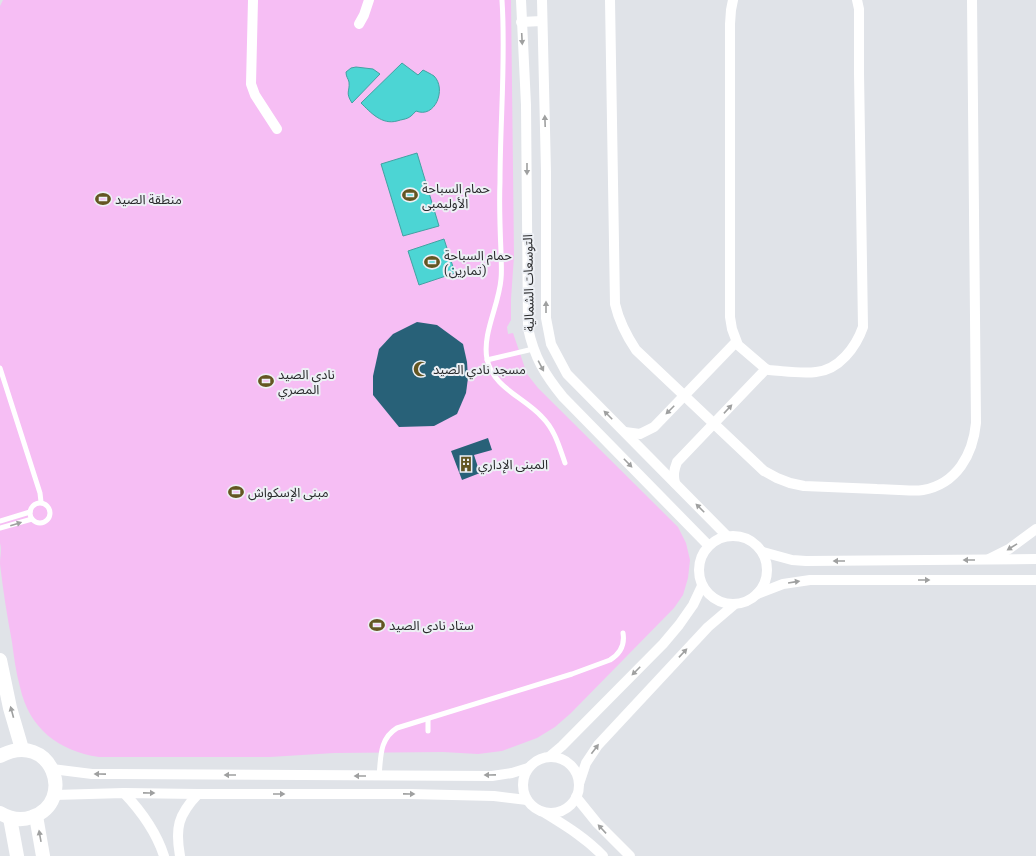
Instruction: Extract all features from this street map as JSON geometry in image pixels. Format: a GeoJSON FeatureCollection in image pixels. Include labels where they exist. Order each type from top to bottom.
{"type":"FeatureCollection","features":[{"type":"Feature","properties":{"kind":"street"},"geometry":{"type":"LineString","coordinates":[[253,0],[251,84],[255,95],[278,129]]}},
{"type":"Feature","properties":{"kind":"street"},"geometry":{"type":"LineString","coordinates":[[359,24],[369,0]]}},
{"type":"Feature","properties":{"kind":"street","name":"التوسعات الشمالية"},"geometry":{"type":"LineString","coordinates":[[521,0],[526,105],[528,328],[533,348],[546,376],[563,397],[708,545]]}},
{"type":"Feature","properties":{"kind":"street"},"geometry":{"type":"LineString","coordinates":[[542,0],[546,172],[546,318],[551,344],[567,374],[727,536]]}},
{"type":"Feature","properties":{"kind":"street"},"geometry":{"type":"LineString","coordinates":[[610,0],[615,304],[623,328],[636,350],[764,471],[776,478],[790,484],[804,486],[923,490],[938,485],[958,471],[972,449],[975,436],[972,0]]}},
{"type":"Feature","properties":{"kind":"street"},"geometry":{"type":"LineString","coordinates":[[733,0],[730,24],[730,317],[732,329],[736,342],[766,369],[817,372],[828,369],[838,363],[850,352],[859,338],[863,327],[859,9],[857,0]]}},
{"type":"Feature","properties":{"kind":"street"},"geometry":{"type":"LineString","coordinates":[[521,22],[542,21]]}},
{"type":"Feature","properties":{"kind":"street"},"geometry":{"type":"LineString","coordinates":[[625,432],[640,434],[654,427],[736,342]]}},
{"type":"Feature","properties":{"kind":"street"},"geometry":{"type":"LineString","coordinates":[[533,348],[551,344]]}},
{"type":"Feature","properties":{"kind":"street"},"geometry":{"type":"LineString","coordinates":[[675,483],[673,476],[677,462],[766,369]]}},
{"type":"Feature","properties":{"kind":"street"},"geometry":{"type":"LineString","coordinates":[[986,560],[1009,549],[1036,529]]}},
{"type":"Feature","properties":{"kind":"street"},"geometry":{"type":"LineString","coordinates":[[757,594],[762,588],[767,574],[766,560],[763,552],[751,540],[735,535],[720,537],[708,545],[700,557],[700,579],[702,586],[707,592],[720,601],[735,604],[747,601],[757,594],[783,584],[810,580],[1036,580]]}},
{"type":"Feature","properties":{"kind":"street"},"geometry":{"type":"LineString","coordinates":[[763,552],[792,560],[806,561],[1036,559]]}},
{"type":"Feature","properties":{"kind":"street"},"geometry":{"type":"LineString","coordinates":[[549,757],[562,746],[663,644],[693,605],[702,586]]}},
{"type":"Feature","properties":{"kind":"street"},"geometry":{"type":"LineString","coordinates":[[543,812],[559,812],[572,804],[576,797],[586,764],[598,745],[708,627],[735,604]]}},
{"type":"Feature","properties":{"kind":"street"},"geometry":{"type":"LineString","coordinates":[[0,660],[10,708],[22,749]]}},
{"type":"Feature","properties":{"kind":"street"},"geometry":{"type":"LineString","coordinates":[[0,756],[10,751],[22,749],[37,753],[43,757],[52,770],[56,786],[54,795],[47,807],[36,816],[19,819],[5,815]]}},
{"type":"Feature","properties":{"kind":"street"},"geometry":{"type":"LineString","coordinates":[[579,784],[577,774],[573,767],[566,761],[549,757],[537,760],[528,768],[522,784],[523,793],[531,806],[571,829],[596,848],[603,856]]}},
{"type":"Feature","properties":{"kind":"street"},"geometry":{"type":"LineString","coordinates":[[52,770],[92,774],[492,776],[512,773],[528,768]]}},
{"type":"Feature","properties":{"kind":"street"},"geometry":{"type":"LineString","coordinates":[[379,776],[380,794]]}},
{"type":"Feature","properties":{"kind":"street"},"geometry":{"type":"LineString","coordinates":[[54,795],[124,793],[478,795],[527,800]]}},
{"type":"Feature","properties":{"kind":"street"},"geometry":{"type":"LineString","coordinates":[[124,793],[140,809],[152,828],[164,856]]}},
{"type":"Feature","properties":{"kind":"street"},"geometry":{"type":"LineString","coordinates":[[180,856],[177,840],[179,823],[186,807],[198,794]]}},
{"type":"Feature","properties":{"kind":"street"},"geometry":{"type":"LineString","coordinates":[[576,797],[597,823],[630,856]]}},
{"type":"Feature","properties":{"kind":"street"},"geometry":{"type":"LineString","coordinates":[[5,815],[17,856]]}},
{"type":"Feature","properties":{"kind":"street"},"geometry":{"type":"LineString","coordinates":[[36,816],[43,856]]}},
{"type":"Feature","properties":{"kind":"lane"},"geometry":{"type":"LineString","coordinates":[[502,0],[504,26],[500,182],[501,279],[498,300],[486,346],[487,360],[492,374],[509,391],[538,412],[548,423],[557,439],[565,463]]}},
{"type":"Feature","properties":{"kind":"lane"},"geometry":{"type":"LineString","coordinates":[[487,360],[533,348]]}},
{"type":"Feature","properties":{"kind":"lane"},"geometry":{"type":"LineString","coordinates":[[0,370],[39,489],[41,502]]}},
{"type":"Feature","properties":{"kind":"lane"},"geometry":{"type":"LineString","coordinates":[[0,528],[32,519],[42,522],[50,516],[48,506],[41,502],[35,504],[30,512],[32,519]]}},
{"type":"Feature","properties":{"kind":"lane"},"geometry":{"type":"LineString","coordinates":[[0,521],[30,512]]}},
{"type":"Feature","properties":{"kind":"lane"},"geometry":{"type":"LineString","coordinates":[[379,776],[382,748],[388,735],[397,728],[572,674],[610,660],[621,649],[624,638],[623,633]]}},
{"type":"Feature","properties":{"kind":"lane"},"geometry":{"type":"LineString","coordinates":[[428,718],[428,731]]}},
{"type":"Feature","properties":{"kind":"shaded area","name":"نادى الصيد المصري"},"geometry":{"type":"Polygon","coordinates":[[[3,0],[511,0],[514,256],[511,320],[507,327],[508,334],[513,333],[527,374],[538,388],[678,527],[686,543],[690,560],[688,578],[683,595],[674,608],[571,713],[555,727],[537,738],[502,751],[478,754],[443,752],[334,753],[270,757],[99,757],[84,754],[58,743],[38,726],[24,702],[15,665],[0,564],[0,6],[3,0]]]}},
{"type":"Feature","properties":{"kind":"water"},"geometry":{"type":"Polygon","coordinates":[[[402,63],[418,75],[423,70],[434,76],[438,82],[439,88],[437,101],[429,111],[416,111],[407,118],[392,122],[382,120],[361,103],[402,63]]]}},
{"type":"Feature","properties":{"kind":"water"},"geometry":{"type":"Polygon","coordinates":[[[356,67],[373,69],[380,74],[352,103],[348,94],[349,82],[346,72],[351,68],[356,67]]]}},
{"type":"Feature","properties":{"kind":"water","name":"حمام السباحة الأوليمبى"},"geometry":{"type":"Polygon","coordinates":[[[417,153],[439,226],[403,236],[381,164],[417,153]]]}},
{"type":"Feature","properties":{"kind":"water","name":"حمام السباحة (تمارين)"},"geometry":{"type":"Polygon","coordinates":[[[444,239],[455,273],[419,285],[408,251],[444,239]]]}},
{"type":"Feature","properties":{"kind":"building","name":"مسجد نادي الصيد"},"geometry":{"type":"Polygon","coordinates":[[[417,322],[437,325],[463,344],[467,362],[468,378],[466,393],[457,414],[434,426],[399,427],[373,395],[373,376],[379,349],[393,334],[417,322]]]}},
{"type":"Feature","properties":{"kind":"building","name":"المبنى الإداري"},"geometry":{"type":"Polygon","coordinates":[[[488,438],[492,450],[474,455],[480,473],[462,480],[451,451],[488,438]]]}},
{"type":"Feature","properties":{"kind":"place","name":"حمام السباحة الأوليمبى"},"geometry":{"type":"Point","coordinates":[410,195]}},
{"type":"Feature","properties":{"kind":"place","name":"منطقة الصيد"},"geometry":{"type":"Point","coordinates":[103,199]}},
{"type":"Feature","properties":{"kind":"place","name":"حمام السباحة (تمارين)"},"geometry":{"type":"Point","coordinates":[432,262]}},
{"type":"Feature","properties":{"kind":"place","name":"مسجد نادي الصيد"},"geometry":{"type":"Point","coordinates":[421,369]}},
{"type":"Feature","properties":{"kind":"place","name":"نادى الصيد المصري"},"geometry":{"type":"Point","coordinates":[266,381]}},
{"type":"Feature","properties":{"kind":"place","name":"المبنى الإداري"},"geometry":{"type":"Point","coordinates":[466,464]}},
{"type":"Feature","properties":{"kind":"place","name":"مبنى الإسكواش"},"geometry":{"type":"Point","coordinates":[236,492]}},
{"type":"Feature","properties":{"kind":"place","name":"ستاد نادى الصيد"},"geometry":{"type":"Point","coordinates":[377,625]}}]}
